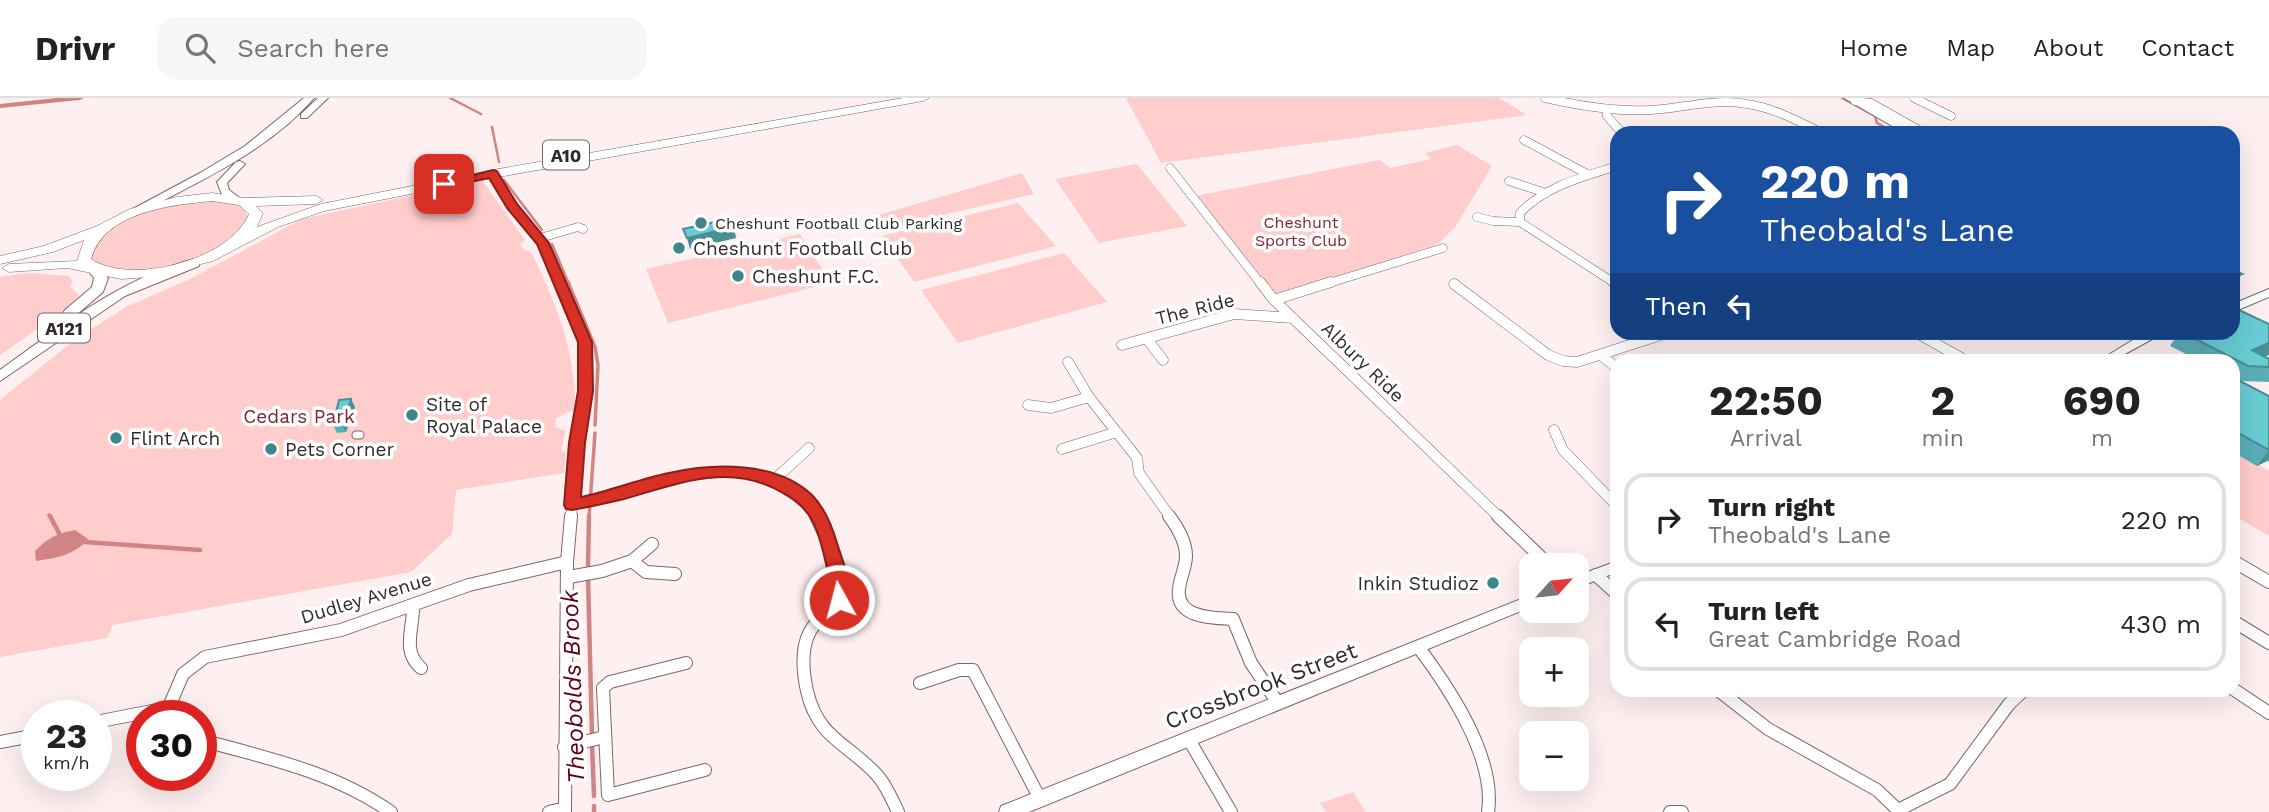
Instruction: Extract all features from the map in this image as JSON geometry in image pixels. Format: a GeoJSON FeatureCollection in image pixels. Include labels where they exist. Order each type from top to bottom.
{"type":"FeatureCollection","features":[{"type":"Feature","properties":{"kind":"highway","name":"A10"},"geometry":{"type":"LineString","coordinates":[[239,201],[300,202],[887,98]]}},
{"type":"Feature","properties":{"kind":"highway","name":"A10"},"geometry":{"type":"LineString","coordinates":[[231,246],[273,224],[321,208],[493,174],[923,98]]}},
{"type":"Feature","properties":{"kind":"highway"},"geometry":{"type":"LineString","coordinates":[[0,260],[48,249],[120,218],[175,201],[212,197],[239,201],[252,207],[256,213],[256,221],[244,236],[231,246],[194,262],[136,274],[107,273],[67,264],[0,270]]}},
{"type":"Feature","properties":{"kind":"highway"},"geometry":{"type":"LineString","coordinates":[[91,268],[83,260],[83,249],[101,228]]}},
{"type":"Feature","properties":{"kind":"main road"},"geometry":{"type":"LineString","coordinates":[[120,218],[213,172],[296,111],[309,98]]}},
{"type":"Feature","properties":{"kind":"main road"},"geometry":{"type":"LineString","coordinates":[[239,201],[226,195],[221,188],[226,175],[282,134],[323,98]]}},
{"type":"Feature","properties":{"kind":"main road"},"geometry":{"type":"LineString","coordinates":[[1852,100],[1898,126]]}},
{"type":"Feature","properties":{"kind":"main road","name":"A121"},"geometry":{"type":"LineString","coordinates":[[0,377],[60,331],[109,300],[194,262]]}},
{"type":"Feature","properties":{"kind":"main road","name":"A121"},"geometry":{"type":"LineString","coordinates":[[0,363],[75,310],[99,289],[101,278],[91,268]]}},
{"type":"Feature","properties":{"kind":"main road"},"geometry":{"type":"LineString","coordinates":[[2240,305],[2267,296]]}},
{"type":"Feature","properties":{"kind":"main road"},"geometry":{"type":"LineString","coordinates":[[2240,300],[2250,300]]}},
{"type":"Feature","properties":{"kind":"main road"},"geometry":{"type":"LineString","coordinates":[[2117,354],[2143,340]]}},
{"type":"Feature","properties":{"kind":"main road"},"geometry":{"type":"LineString","coordinates":[[1589,578],[1610,569]]}},
{"type":"Feature","properties":{"kind":"main road","name":"Crossbrook Street"},"geometry":{"type":"LineString","coordinates":[[1008,812],[1519,606]]}},
{"type":"Feature","properties":{"kind":"street"},"geometry":{"type":"LineString","coordinates":[[1545,98],[1606,109],[1638,110],[1747,101],[1786,114],[1809,126]]}},
{"type":"Feature","properties":{"kind":"street"},"geometry":{"type":"LineString","coordinates":[[1630,98],[1638,110]]}},
{"type":"Feature","properties":{"kind":"street"},"geometry":{"type":"LineString","coordinates":[[1914,98],[1951,116]]}},
{"type":"Feature","properties":{"kind":"street"},"geometry":{"type":"LineString","coordinates":[[1852,100],[1871,103],[1912,126]]}},
{"type":"Feature","properties":{"kind":"street"},"geometry":{"type":"LineString","coordinates":[[1606,109],[1607,116],[1616,126]]}},
{"type":"Feature","properties":{"kind":"street"},"geometry":{"type":"LineString","coordinates":[[1524,141],[1589,176]]}},
{"type":"Feature","properties":{"kind":"street","name":"Albury Ride"},"geometry":{"type":"LineString","coordinates":[[1170,168],[1274,300],[1537,553]]}},
{"type":"Feature","properties":{"kind":"street"},"geometry":{"type":"LineString","coordinates":[[1520,222],[1520,213],[1524,207],[1546,194],[1610,168]]}},
{"type":"Feature","properties":{"kind":"street"},"geometry":{"type":"LineString","coordinates":[[493,174],[512,205],[545,237],[585,342],[586,391],[577,443],[567,562],[569,577],[565,810],[549,812]]}},
{"type":"Feature","properties":{"kind":"street"},"geometry":{"type":"LineString","coordinates":[[1509,181],[1546,194]]}},
{"type":"Feature","properties":{"kind":"street"},"geometry":{"type":"LineString","coordinates":[[1477,217],[1493,221],[1520,222],[1610,280]]}},
{"type":"Feature","properties":{"kind":"street"},"geometry":{"type":"LineString","coordinates":[[545,237],[578,227],[583,229]]}},
{"type":"Feature","properties":{"kind":"street"},"geometry":{"type":"LineString","coordinates":[[1274,300],[1443,248]]}},
{"type":"Feature","properties":{"kind":"street"},"geometry":{"type":"LineString","coordinates":[[1454,284],[1552,358],[1572,362],[1646,340]]}},
{"type":"Feature","properties":{"kind":"street","name":"The Ride"},"geometry":{"type":"LineString","coordinates":[[1122,345],[1234,314],[1250,314],[1270,319],[1293,318]]}},
{"type":"Feature","properties":{"kind":"street","name":"The Ride"},"geometry":{"type":"LineString","coordinates":[[1147,339],[1163,359]]}},
{"type":"Feature","properties":{"kind":"street"},"geometry":{"type":"LineString","coordinates":[[1929,340],[1954,354]]}},
{"type":"Feature","properties":{"kind":"street"},"geometry":{"type":"LineString","coordinates":[[1601,355],[1610,362]]}},
{"type":"Feature","properties":{"kind":"street"},"geometry":{"type":"LineString","coordinates":[[1068,362],[1089,397],[1137,458],[1139,473],[1180,531],[1186,556],[1178,592],[1180,600],[1186,609],[1201,618],[1233,619],[1239,640],[1253,669],[1278,703]]}},
{"type":"Feature","properties":{"kind":"street"},"geometry":{"type":"LineString","coordinates":[[1028,405],[1051,408],[1089,397]]}},
{"type":"Feature","properties":{"kind":"street"},"geometry":{"type":"LineString","coordinates":[[1554,430],[1563,450],[1610,499]]}},
{"type":"Feature","properties":{"kind":"street"},"geometry":{"type":"LineString","coordinates":[[1062,449],[1117,432]]}},
{"type":"Feature","properties":{"kind":"street"},"geometry":{"type":"LineString","coordinates":[[774,480],[809,448]]}},
{"type":"Feature","properties":{"kind":"street"},"geometry":{"type":"LineString","coordinates":[[572,505],[667,478],[699,472],[738,472],[774,480],[798,493],[818,514],[841,589],[836,606],[814,626],[805,645],[804,673],[814,715],[831,740],[876,775],[898,812]]}},
{"type":"Feature","properties":{"kind":"street"},"geometry":{"type":"LineString","coordinates":[[569,577],[632,561],[652,544]]}},
{"type":"Feature","properties":{"kind":"street"},"geometry":{"type":"LineString","coordinates":[[632,561],[646,572],[675,574]]}},
{"type":"Feature","properties":{"kind":"street","name":"Dudley Avenue"},"geometry":{"type":"LineString","coordinates":[[171,700],[183,674],[205,657],[341,630],[469,585],[567,562]]}},
{"type":"Feature","properties":{"kind":"street"},"geometry":{"type":"LineString","coordinates":[[2240,565],[2269,582]]}},
{"type":"Feature","properties":{"kind":"street"},"geometry":{"type":"LineString","coordinates":[[1596,575],[1610,588]]}},
{"type":"Feature","properties":{"kind":"street"},"geometry":{"type":"LineString","coordinates":[[413,606],[415,619],[408,652],[414,663],[421,668]]}},
{"type":"Feature","properties":{"kind":"street"},"geometry":{"type":"LineString","coordinates":[[2240,625],[2269,643]]}},
{"type":"Feature","properties":{"kind":"street"},"geometry":{"type":"LineString","coordinates":[[1419,648],[1449,688],[1475,745],[1491,792],[1488,812]]}},
{"type":"Feature","properties":{"kind":"street"},"geometry":{"type":"LineString","coordinates":[[686,663],[610,682],[603,688],[600,738],[608,795],[705,770]]}},
{"type":"Feature","properties":{"kind":"street"},"geometry":{"type":"LineString","coordinates":[[920,683],[958,670],[973,670],[1040,799]]}},
{"type":"Feature","properties":{"kind":"street"},"geometry":{"type":"LineString","coordinates":[[2240,694],[2269,713]]}},
{"type":"Feature","properties":{"kind":"street"},"geometry":{"type":"LineString","coordinates":[[1726,697],[1758,723],[1877,790],[1899,811],[1950,784],[2016,697]]}},
{"type":"Feature","properties":{"kind":"street"},"geometry":{"type":"LineString","coordinates":[[0,742],[21,738]]}},
{"type":"Feature","properties":{"kind":"street"},"geometry":{"type":"LineString","coordinates":[[564,747],[600,738]]}},
{"type":"Feature","properties":{"kind":"street"},"geometry":{"type":"LineString","coordinates":[[1188,738],[1231,812]]}},
{"type":"Feature","properties":{"kind":"street"},"geometry":{"type":"LineString","coordinates":[[217,745],[331,777],[364,792],[391,812]]}},
{"type":"Feature","properties":{"kind":"street"},"geometry":{"type":"LineString","coordinates":[[1670,812],[1682,812]]}},
{"type":"Feature","properties":{"kind":"green space"},"geometry":{"type":"Polygon","coordinates":[[[1126,98],[1499,98],[1527,115],[1161,163],[1126,98]]]}},
{"type":"Feature","properties":{"kind":"green space","name":"Cheshunt Sports Club"},"geometry":{"type":"Polygon","coordinates":[[[1457,145],[1492,166],[1456,226],[1438,244],[1277,296],[1195,196],[1379,160],[1390,168],[1431,159],[1425,153],[1457,145]]]}},
{"type":"Feature","properties":{"kind":"green space"},"geometry":{"type":"Polygon","coordinates":[[[1137,164],[1187,226],[1099,243],[1055,179],[1137,164]]]}},
{"type":"Feature","properties":{"kind":"green space"},"geometry":{"type":"Polygon","coordinates":[[[1022,173],[1034,194],[880,229],[865,219],[1022,173]]]}},
{"type":"Feature","properties":{"kind":"green space","name":"Cedars Park"},"geometry":{"type":"Polygon","coordinates":[[[482,180],[525,240],[520,244],[524,250],[531,252],[563,328],[572,367],[575,409],[556,418],[555,427],[566,431],[561,450],[566,453],[564,473],[456,490],[452,534],[411,572],[113,625],[107,638],[0,657],[0,400],[77,338],[128,306],[188,280],[302,219],[482,180]]]}},
{"type":"Feature","properties":{"kind":"green space"},"geometry":{"type":"Polygon","coordinates":[[[214,200],[242,207],[249,218],[236,237],[202,256],[179,264],[144,270],[114,270],[90,260],[89,247],[104,234],[133,217],[162,208],[214,200]]]}},
{"type":"Feature","properties":{"kind":"green space"},"geometry":{"type":"Polygon","coordinates":[[[1018,203],[1056,246],[914,282],[882,236],[1018,203]]]}},
{"type":"Feature","properties":{"kind":"green space","name":"Cheshunt F.C."},"geometry":{"type":"Polygon","coordinates":[[[800,234],[831,283],[668,323],[646,269],[800,234]]]}},
{"type":"Feature","properties":{"kind":"green space"},"geometry":{"type":"Polygon","coordinates":[[[1064,253],[1107,302],[958,343],[921,290],[1064,253]]]}},
{"type":"Feature","properties":{"kind":"green space"},"geometry":{"type":"Polygon","coordinates":[[[30,273],[69,276],[73,282],[70,286],[79,295],[70,306],[0,355],[0,277],[30,273]]]}},
{"type":"Feature","properties":{"kind":"green space"},"geometry":{"type":"Polygon","coordinates":[[[2240,456],[2269,470],[2269,536],[2240,519],[2240,456]]]}},
{"type":"Feature","properties":{"kind":"green space"},"geometry":{"type":"Polygon","coordinates":[[[1353,792],[1366,812],[1326,812],[1320,803],[1353,792]]]}},
{"type":"Feature","properties":{"kind":"shaded area"},"geometry":{"type":"Polygon","coordinates":[[[75,530],[88,539],[77,549],[65,555],[36,561],[35,551],[48,539],[75,530]]]}},
{"type":"Feature","properties":{"kind":"building"},"geometry":{"type":"Polygon","coordinates":[[[729,219],[734,227],[687,238],[683,229],[729,219]]]}},
{"type":"Feature","properties":{"kind":"building"},"geometry":{"type":"Polygon","coordinates":[[[2240,310],[2269,324],[2269,343],[2252,350],[2269,359],[2269,367],[2248,366],[2240,362],[2240,354],[2225,354],[2198,340],[2240,340],[2240,310]]]}},
{"type":"Feature","properties":{"kind":"building"},"geometry":{"type":"Polygon","coordinates":[[[2240,381],[2269,396],[2269,450],[2240,434],[2240,381]]]}},
{"type":"Feature","properties":{"kind":"building"},"geometry":{"type":"Polygon","coordinates":[[[351,399],[342,424],[333,425],[339,400],[351,399]]]}},
{"type":"Feature","properties":{"kind":"waterway"},"geometry":{"type":"LineString","coordinates":[[0,106],[80,98]]}},
{"type":"Feature","properties":{"kind":"waterway","name":"Theobalds Brook"},"geometry":{"type":"LineString","coordinates":[[450,98],[481,114]]}},
{"type":"Feature","properties":{"kind":"waterway"},"geometry":{"type":"LineString","coordinates":[[1842,98],[1875,116],[1877,123],[1883,126]]}},
{"type":"Feature","properties":{"kind":"waterway","name":"Theobalds Brook"},"geometry":{"type":"LineString","coordinates":[[492,127],[499,162]]}},
{"type":"Feature","properties":{"kind":"waterway","name":"Theobalds Brook"},"geometry":{"type":"LineString","coordinates":[[504,180],[542,230]]}},
{"type":"Feature","properties":{"kind":"waterway","name":"Theobalds Brook"},"geometry":{"type":"LineString","coordinates":[[552,244],[569,284]]}},
{"type":"Feature","properties":{"kind":"waterway","name":"Theobalds Brook"},"geometry":{"type":"LineString","coordinates":[[568,282],[595,347],[598,365],[595,425]]}},
{"type":"Feature","properties":{"kind":"waterway","name":"Theobalds Brook"},"geometry":{"type":"LineString","coordinates":[[589,518],[595,433]]}},
{"type":"Feature","properties":{"kind":"waterway"},"geometry":{"type":"LineString","coordinates":[[50,516],[59,533]]}},
{"type":"Feature","properties":{"kind":"waterway","name":"Theobalds Brook"},"geometry":{"type":"LineString","coordinates":[[588,566],[589,516]]}},
{"type":"Feature","properties":{"kind":"waterway"},"geometry":{"type":"LineString","coordinates":[[85,542],[200,550]]}},
{"type":"Feature","properties":{"kind":"waterway","name":"Theobalds Brook"},"geometry":{"type":"LineString","coordinates":[[588,577],[592,735]]}},
{"type":"Feature","properties":{"kind":"waterway","name":"Theobalds Brook"},"geometry":{"type":"LineString","coordinates":[[592,743],[594,796]]}},
{"type":"Feature","properties":{"kind":"waterway","name":"Theobalds Brook"},"geometry":{"type":"LineString","coordinates":[[594,806],[594,812]]}},
{"type":"Feature","properties":{"kind":"place","name":"Cheshunt Football Club Parking"},"geometry":{"type":"Point","coordinates":[701,223]}},
{"type":"Feature","properties":{"kind":"place","name":"Cheshunt Football Club"},"geometry":{"type":"Point","coordinates":[679,248]}},
{"type":"Feature","properties":{"kind":"place","name":"Cheshunt F.C."},"geometry":{"type":"Point","coordinates":[738,276]}},
{"type":"Feature","properties":{"kind":"place","name":"Site of Royal Palace"},"geometry":{"type":"Point","coordinates":[412,415]}},
{"type":"Feature","properties":{"kind":"place","name":"Flint Arch"},"geometry":{"type":"Point","coordinates":[116,438]}},
{"type":"Feature","properties":{"kind":"place","name":"Pets Corner"},"geometry":{"type":"Point","coordinates":[271,449]}},
{"type":"Feature","properties":{"kind":"place","name":"Inkin Studioz"},"geometry":{"type":"Point","coordinates":[1493,583]}},
{"type":"Feature","properties":{"kind":"route"},"geometry":{"type":"LineString","coordinates":[[444,184],[493,174],[512,205],[543,243],[572,308],[585,342],[586,391],[577,443],[572,505],[621,494],[667,478],[699,472],[738,472],[774,480],[806,499],[822,522],[841,589],[839,600]]}}]}
